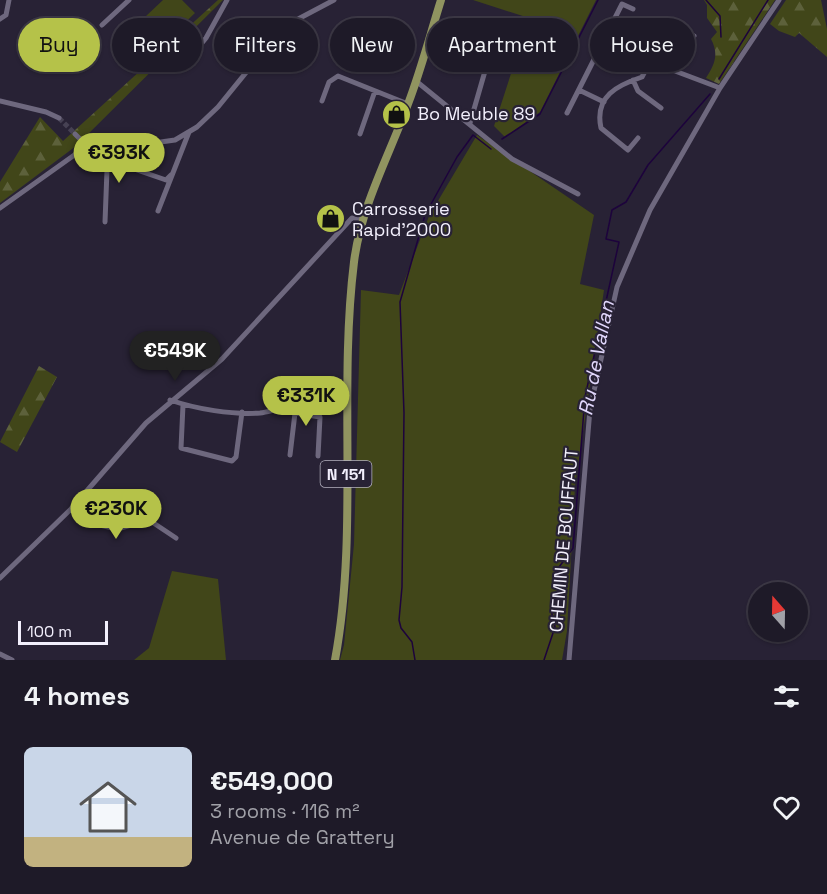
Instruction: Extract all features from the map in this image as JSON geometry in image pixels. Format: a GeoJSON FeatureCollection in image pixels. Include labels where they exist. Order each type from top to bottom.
{"type":"FeatureCollection","features":[{"type":"Feature","properties":{"kind":"main road","name":"N 151"},"geometry":{"type":"LineString","coordinates":[[335,660],[344,593],[352,288],[363,218],[408,104],[441,0]]}},
{"type":"Feature","properties":{"kind":"street"},"geometry":{"type":"LineString","coordinates":[[0,19],[6,15],[9,0]]}},
{"type":"Feature","properties":{"kind":"street"},"geometry":{"type":"LineString","coordinates":[[102,24],[129,0]]}},
{"type":"Feature","properties":{"kind":"street"},"geometry":{"type":"LineString","coordinates":[[202,43],[227,0]]}},
{"type":"Feature","properties":{"kind":"street"},"geometry":{"type":"LineString","coordinates":[[0,208],[87,146],[108,144],[132,146],[176,140],[189,132],[218,107],[283,27],[334,0]]}},
{"type":"Feature","properties":{"kind":"street","name":"CHEMIN DE BOUFFAUT"},"geometry":{"type":"LineString","coordinates":[[569,660],[590,409],[616,286],[650,210],[716,86],[778,0]]}},
{"type":"Feature","properties":{"kind":"street"},"geometry":{"type":"LineString","coordinates":[[615,18],[622,4],[633,9]]}},
{"type":"Feature","properties":{"kind":"street"},"geometry":{"type":"LineString","coordinates":[[567,113],[590,68]]}},
{"type":"Feature","properties":{"kind":"street"},"geometry":{"type":"LineString","coordinates":[[470,123],[485,72]]}},
{"type":"Feature","properties":{"kind":"street"},"geometry":{"type":"LineString","coordinates":[[638,138],[628,150],[601,128],[604,102],[615,86],[642,77],[645,72]]}},
{"type":"Feature","properties":{"kind":"street"},"geometry":{"type":"LineString","coordinates":[[680,72],[716,86]]}},
{"type":"Feature","properties":{"kind":"street"},"geometry":{"type":"LineString","coordinates":[[322,101],[329,82],[338,76],[408,104]]}},
{"type":"Feature","properties":{"kind":"street"},"geometry":{"type":"LineString","coordinates":[[633,80],[638,91],[661,108]]}},
{"type":"Feature","properties":{"kind":"street"},"geometry":{"type":"LineString","coordinates":[[416,81],[512,159],[578,194]]}},
{"type":"Feature","properties":{"kind":"street"},"geometry":{"type":"LineString","coordinates":[[579,90],[604,102]]}},
{"type":"Feature","properties":{"kind":"street"},"geometry":{"type":"LineString","coordinates":[[360,134],[375,91]]}},
{"type":"Feature","properties":{"kind":"street"},"geometry":{"type":"LineString","coordinates":[[0,101],[46,112],[59,118]]}},
{"type":"Feature","properties":{"kind":"street"},"geometry":{"type":"LineString","coordinates":[[158,211],[189,132]]}},
{"type":"Feature","properties":{"kind":"street"},"geometry":{"type":"LineString","coordinates":[[75,134],[87,146]]}},
{"type":"Feature","properties":{"kind":"street"},"geometry":{"type":"LineString","coordinates":[[105,222],[108,144]]}},
{"type":"Feature","properties":{"kind":"street"},"geometry":{"type":"LineString","coordinates":[[137,170],[166,180],[172,174]]}},
{"type":"Feature","properties":{"kind":"street"},"geometry":{"type":"LineString","coordinates":[[0,578],[71,509],[146,423],[170,400],[222,359],[352,218],[363,218]]}},
{"type":"Feature","properties":{"kind":"street"},"geometry":{"type":"LineString","coordinates":[[170,400],[183,405],[242,412],[288,408],[295,414],[321,417],[318,456]]}},
{"type":"Feature","properties":{"kind":"street"},"geometry":{"type":"LineString","coordinates":[[183,405],[181,448],[232,461],[236,456],[242,412]]}},
{"type":"Feature","properties":{"kind":"street"},"geometry":{"type":"LineString","coordinates":[[290,455],[295,414]]}},
{"type":"Feature","properties":{"kind":"street"},"geometry":{"type":"LineString","coordinates":[[71,509],[82,521],[117,529],[149,520],[176,538]]}},
{"type":"Feature","properties":{"kind":"street"},"geometry":{"type":"LineString","coordinates":[[0,654],[12,660]]}},
{"type":"Feature","properties":{"kind":"green space"},"geometry":{"type":"Polygon","coordinates":[[[163,0],[182,0],[195,13],[190,18],[145,17],[163,0]]]}},
{"type":"Feature","properties":{"kind":"green space"},"geometry":{"type":"Polygon","coordinates":[[[218,0],[223,0],[202,21],[202,18],[198,18],[218,0]]]}},
{"type":"Feature","properties":{"kind":"green space"},"geometry":{"type":"Polygon","coordinates":[[[473,0],[596,0],[578,36],[578,18],[529,18],[473,0]]]}},
{"type":"Feature","properties":{"kind":"green space"},"geometry":{"type":"Polygon","coordinates":[[[704,0],[775,0],[719,84],[706,78],[715,59],[715,49],[711,39],[717,32],[707,18],[707,5],[704,0]]]}},
{"type":"Feature","properties":{"kind":"green space"},"geometry":{"type":"Polygon","coordinates":[[[786,0],[821,0],[827,29],[827,57],[799,33],[795,37],[779,31],[770,24],[786,0]]]}},
{"type":"Feature","properties":{"kind":"green space"},"geometry":{"type":"Polygon","coordinates":[[[139,72],[151,72],[76,146],[0,203],[0,182],[40,117],[63,141],[139,72]]]}},
{"type":"Feature","properties":{"kind":"green space"},"geometry":{"type":"Polygon","coordinates":[[[512,72],[560,72],[540,112],[505,137],[494,126],[512,72]]]}},
{"type":"Feature","properties":{"kind":"green space"},"geometry":{"type":"Polygon","coordinates":[[[477,135],[594,215],[580,284],[604,290],[575,486],[567,631],[562,660],[340,660],[344,645],[354,544],[361,290],[399,295],[429,216],[477,135]]]}},
{"type":"Feature","properties":{"kind":"green space"},"geometry":{"type":"Polygon","coordinates":[[[39,366],[57,377],[17,452],[0,442],[39,366]]]}},
{"type":"Feature","properties":{"kind":"green space"},"geometry":{"type":"Polygon","coordinates":[[[172,571],[218,579],[226,660],[134,660],[149,648],[172,571]]]}},
{"type":"Feature","properties":{"kind":"waterway"},"geometry":{"type":"LineString","coordinates":[[502,139],[540,114],[598,0]]}},
{"type":"Feature","properties":{"kind":"waterway"},"geometry":{"type":"LineString","coordinates":[[706,0],[720,16],[721,37]]}},
{"type":"Feature","properties":{"kind":"waterway","name":"Ru de Vallan"},"geometry":{"type":"LineString","coordinates":[[719,79],[768,0]]}},
{"type":"Feature","properties":{"kind":"waterway","name":"Ru de Vallan"},"geometry":{"type":"LineString","coordinates":[[544,660],[555,627],[551,610],[558,590],[554,574],[573,548],[585,397],[619,242],[606,239],[612,210],[626,202],[648,165],[710,94]]}},
{"type":"Feature","properties":{"kind":"waterway"},"geometry":{"type":"LineString","coordinates":[[415,660],[412,642],[401,628],[399,620],[402,587],[404,413],[400,302],[425,215],[457,157],[473,135],[491,149]]}},
{"type":"Feature","properties":{"kind":"tunnel"},"geometry":{"type":"LineString","coordinates":[[59,118],[75,134]]}},
{"type":"Feature","properties":{"kind":"place","name":"Bo Meuble 89"},"geometry":{"type":"Point","coordinates":[396,114]}},
{"type":"Feature","properties":{"kind":"place","name":"Carrosserie Rapid'2000"},"geometry":{"type":"Point","coordinates":[331,219]}}]}
